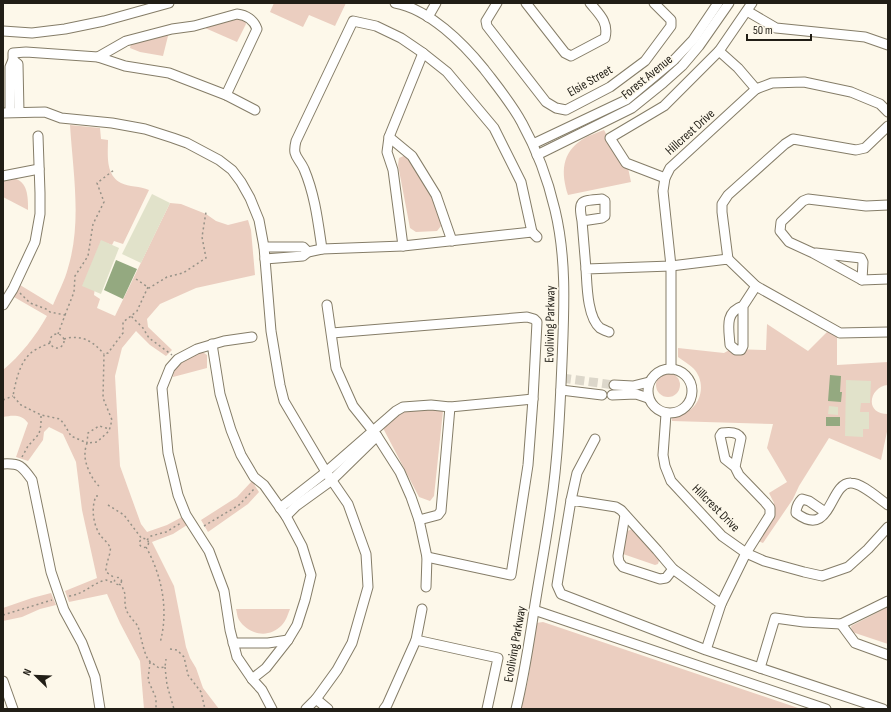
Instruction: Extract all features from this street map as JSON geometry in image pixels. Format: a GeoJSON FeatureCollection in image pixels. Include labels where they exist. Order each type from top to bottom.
{"type":"FeatureCollection","features":[{"type":"Feature","properties":{"kind":"street"},"geometry":{"type":"LineString","coordinates":[[3,31],[32,33],[65,29],[104,21],[169,3]]}},
{"type":"Feature","properties":{"kind":"street","name":"Evoliving Parkway"},"geometry":{"type":"LineString","coordinates":[[394,3],[412,6],[451,34],[470,51],[511,105],[522,122],[533,144],[552,197],[559,229],[562,256],[564,305],[561,390],[551,504],[516,709]]}},
{"type":"Feature","properties":{"kind":"street"},"geometry":{"type":"LineString","coordinates":[[428,17],[436,3]]}},
{"type":"Feature","properties":{"kind":"street","name":"Elsie Street"},"geometry":{"type":"LineString","coordinates":[[497,3],[486,21],[488,26],[546,102],[556,108],[566,110],[610,87],[645,61],[671,26],[671,20],[654,3]]}},
{"type":"Feature","properties":{"kind":"street"},"geometry":{"type":"LineString","coordinates":[[526,3],[565,53],[571,56],[605,38],[607,29],[604,21],[590,3]]}},
{"type":"Feature","properties":{"kind":"street","name":"Forest Avenue"},"geometry":{"type":"LineString","coordinates":[[533,144],[626,100],[674,60],[693,40],[718,3]]}},
{"type":"Feature","properties":{"kind":"street","name":"Forest Avenue"},"geometry":{"type":"LineString","coordinates":[[537,156],[632,108],[682,66],[699,46],[729,3]]}},
{"type":"Feature","properties":{"kind":"street"},"geometry":{"type":"LineString","coordinates":[[610,138],[664,106],[719,51],[750,7],[776,28],[865,37],[888,45]]}},
{"type":"Feature","properties":{"kind":"street"},"geometry":{"type":"LineString","coordinates":[[98,57],[126,41],[237,14],[244,15],[255,24],[257,29],[226,95]]}},
{"type":"Feature","properties":{"kind":"street"},"geometry":{"type":"LineString","coordinates":[[265,259],[303,256],[308,252],[322,249],[403,246],[534,235],[521,182],[494,128],[447,72],[402,38],[376,26],[353,21],[296,141],[294,150],[304,168],[312,190],[322,249]]}},
{"type":"Feature","properties":{"kind":"street"},"geometry":{"type":"LineString","coordinates":[[719,51],[738,68],[756,89]]}},
{"type":"Feature","properties":{"kind":"street"},"geometry":{"type":"LineString","coordinates":[[255,110],[226,95],[169,73],[125,66],[98,57],[26,52],[13,53],[13,60],[10,67],[10,112],[45,112],[61,118],[112,123],[145,130],[187,143],[209,153],[232,170],[250,198],[259,220],[264,247],[271,331],[284,401],[326,472],[348,504],[366,554],[368,587],[352,643],[337,670],[312,705],[328,709]]}},
{"type":"Feature","properties":{"kind":"street"},"geometry":{"type":"LineString","coordinates":[[403,246],[393,170],[387,152],[389,137],[423,53]]}},
{"type":"Feature","properties":{"kind":"street","name":"Hillcrest Drive"},"geometry":{"type":"LineString","coordinates":[[665,178],[670,168],[756,89],[772,83],[804,82],[851,92],[880,104],[888,112]]}},
{"type":"Feature","properties":{"kind":"street"},"geometry":{"type":"LineString","coordinates":[[599,113],[610,138],[626,163],[665,178],[663,191],[671,266],[672,369]]}},
{"type":"Feature","properties":{"kind":"street"},"geometry":{"type":"LineString","coordinates":[[888,126],[865,148],[856,150],[793,139],[785,144],[728,195],[722,204],[728,259],[756,286],[840,333],[888,332]]}},
{"type":"Feature","properties":{"kind":"street"},"geometry":{"type":"LineString","coordinates":[[3,305],[35,242],[40,214],[38,136]]}},
{"type":"Feature","properties":{"kind":"street"},"geometry":{"type":"LineString","coordinates":[[389,137],[412,156],[436,195],[452,241]]}},
{"type":"Feature","properties":{"kind":"street"},"geometry":{"type":"LineString","coordinates":[[3,176],[39,169]]}},
{"type":"Feature","properties":{"kind":"street"},"geometry":{"type":"LineString","coordinates":[[888,205],[866,206],[808,199],[803,201],[781,222],[780,231],[789,242],[813,253],[862,280],[888,279]]}},
{"type":"Feature","properties":{"kind":"street"},"geometry":{"type":"LineString","coordinates":[[582,221],[588,298],[594,318],[599,327],[608,332]]}},
{"type":"Feature","properties":{"kind":"street"},"geometry":{"type":"LineString","coordinates":[[264,247],[303,247],[308,252]]}},
{"type":"Feature","properties":{"kind":"street"},"geometry":{"type":"LineString","coordinates":[[813,253],[861,258],[863,262],[862,280]]}},
{"type":"Feature","properties":{"kind":"street"},"geometry":{"type":"LineString","coordinates":[[586,269],[671,266],[728,259]]}},
{"type":"Feature","properties":{"kind":"street"},"geometry":{"type":"LineString","coordinates":[[743,306],[756,286]]}},
{"type":"Feature","properties":{"kind":"street"},"geometry":{"type":"LineString","coordinates":[[327,305],[336,368],[353,406],[375,434],[400,472],[411,497],[419,520],[426,557],[426,587]]}},
{"type":"Feature","properties":{"kind":"street"},"geometry":{"type":"LineString","coordinates":[[332,333],[527,317],[534,319],[537,322],[528,465],[511,575],[426,557]]}},
{"type":"Feature","properties":{"kind":"street"},"geometry":{"type":"LineString","coordinates":[[252,337],[212,344],[197,349],[178,359],[170,368],[162,388],[168,453],[178,495],[188,519],[209,552],[224,591],[233,643],[237,657],[252,679],[262,690],[272,709]]}},
{"type":"Feature","properties":{"kind":"street"},"geometry":{"type":"LineString","coordinates":[[212,344],[220,394],[231,430],[241,455],[254,477],[264,485],[286,516],[302,546],[311,575],[298,625],[266,668],[252,679]]}},
{"type":"Feature","properties":{"kind":"street"},"geometry":{"type":"LineString","coordinates":[[672,369],[682,372],[689,380],[692,396],[682,410],[672,414],[666,414],[653,406],[648,398],[648,387],[652,377],[661,371],[672,369]]}},
{"type":"Feature","properties":{"kind":"street"},"geometry":{"type":"LineString","coordinates":[[614,385],[633,386],[649,382]]}},
{"type":"Feature","properties":{"kind":"street"},"geometry":{"type":"LineString","coordinates":[[561,390],[607,395],[636,394],[648,398]]}},
{"type":"Feature","properties":{"kind":"street"},"geometry":{"type":"LineString","coordinates":[[286,516],[296,506],[332,480],[396,411],[403,407],[431,405],[450,407],[533,399]]}},
{"type":"Feature","properties":{"kind":"street"},"geometry":{"type":"LineString","coordinates":[[419,520],[438,515],[442,511],[450,407]]}},
{"type":"Feature","properties":{"kind":"street","name":"Hillcrest Drive"},"geometry":{"type":"LineString","coordinates":[[666,414],[663,456],[671,481],[722,536],[746,553],[764,561],[822,576],[848,567],[868,549],[888,527]]}},
{"type":"Feature","properties":{"kind":"street"},"geometry":{"type":"LineString","coordinates":[[280,508],[375,434]]}},
{"type":"Feature","properties":{"kind":"street"},"geometry":{"type":"LineString","coordinates":[[595,439],[577,473],[571,500],[557,585],[561,594],[575,601],[706,650],[883,709]]}},
{"type":"Feature","properties":{"kind":"street"},"geometry":{"type":"LineString","coordinates":[[3,464],[14,464],[24,468],[32,480],[51,572],[64,610],[82,642],[95,677],[100,709]]}},
{"type":"Feature","properties":{"kind":"street"},"geometry":{"type":"LineString","coordinates":[[706,650],[721,604],[746,553],[770,515],[770,508],[739,475],[735,467]]}},
{"type":"Feature","properties":{"kind":"street"},"geometry":{"type":"LineString","coordinates":[[825,512],[842,486],[849,482],[857,484],[888,505]]}},
{"type":"Feature","properties":{"kind":"street"},"geometry":{"type":"LineString","coordinates":[[571,500],[616,507],[658,550],[673,569],[721,604]]}},
{"type":"Feature","properties":{"kind":"street"},"geometry":{"type":"LineString","coordinates":[[625,515],[618,556],[619,562],[623,567],[660,579],[666,578],[673,569]]}},
{"type":"Feature","properties":{"kind":"street"},"geometry":{"type":"LineString","coordinates":[[760,668],[775,618],[804,622],[841,624],[888,601]]}},
{"type":"Feature","properties":{"kind":"street"},"geometry":{"type":"LineString","coordinates":[[386,708],[416,640],[422,609]]}},
{"type":"Feature","properties":{"kind":"street"},"geometry":{"type":"LineString","coordinates":[[534,610],[826,709]]}},
{"type":"Feature","properties":{"kind":"street"},"geometry":{"type":"LineString","coordinates":[[841,624],[856,644],[888,655]]}},
{"type":"Feature","properties":{"kind":"street"},"geometry":{"type":"LineString","coordinates":[[233,643],[268,643],[288,640]]}},
{"type":"Feature","properties":{"kind":"street"},"geometry":{"type":"LineString","coordinates":[[416,640],[498,658],[487,709]]}},
{"type":"Feature","properties":{"kind":"street"},"geometry":{"type":"LineString","coordinates":[[3,681],[13,709]]}},
{"type":"Feature","properties":{"kind":"path"},"geometry":{"type":"LineString","coordinates":[[58,334],[74,292],[75,276],[88,256],[93,224],[104,202],[97,183],[114,170]]}},
{"type":"Feature","properties":{"kind":"path"},"geometry":{"type":"LineString","coordinates":[[104,354],[108,353],[123,333],[123,322],[137,311],[148,287],[167,278],[183,273],[206,258],[202,236],[206,212]]}},
{"type":"Feature","properties":{"kind":"path"},"geometry":{"type":"LineString","coordinates":[[136,279],[148,287]]}},
{"type":"Feature","properties":{"kind":"path"},"geometry":{"type":"LineString","coordinates":[[12,289],[18,291],[30,303],[46,308],[50,312],[65,315]]}},
{"type":"Feature","properties":{"kind":"path"},"geometry":{"type":"LineString","coordinates":[[131,316],[149,338],[178,359]]}},
{"type":"Feature","properties":{"kind":"path"},"geometry":{"type":"LineString","coordinates":[[58,334],[64,339]]}},
{"type":"Feature","properties":{"kind":"path"},"geometry":{"type":"LineString","coordinates":[[58,334],[51,337],[50,343],[54,348],[63,346],[64,339]]}},
{"type":"Feature","properties":{"kind":"path"},"geometry":{"type":"LineString","coordinates":[[13,396],[21,405],[41,415],[60,419],[71,436],[87,443],[97,442],[109,431],[112,420],[102,398],[104,354],[94,343],[88,340],[70,337],[64,339]]}},
{"type":"Feature","properties":{"kind":"path"},"geometry":{"type":"LineString","coordinates":[[13,396],[17,377],[26,358],[34,350],[50,343]]}},
{"type":"Feature","properties":{"kind":"path"},"geometry":{"type":"LineString","coordinates":[[3,400],[13,396]]}},
{"type":"Feature","properties":{"kind":"path"},"geometry":{"type":"LineString","coordinates":[[18,465],[28,446],[39,434],[41,415]]}},
{"type":"Feature","properties":{"kind":"path"},"geometry":{"type":"LineString","coordinates":[[100,486],[94,482],[84,454],[88,433],[99,426],[110,429]]}},
{"type":"Feature","properties":{"kind":"path"},"geometry":{"type":"LineString","coordinates":[[196,531],[239,505],[260,481]]}},
{"type":"Feature","properties":{"kind":"path"},"geometry":{"type":"LineString","coordinates":[[98,496],[96,496],[93,506],[95,526],[100,536],[110,547],[105,565],[106,572],[116,578],[118,577],[121,582],[119,584]]}},
{"type":"Feature","properties":{"kind":"path"},"geometry":{"type":"LineString","coordinates":[[108,505],[124,515],[142,539],[147,540]]}},
{"type":"Feature","properties":{"kind":"path"},"geometry":{"type":"LineString","coordinates":[[147,540],[151,536],[166,532],[188,519]]}},
{"type":"Feature","properties":{"kind":"path"},"geometry":{"type":"LineString","coordinates":[[142,539],[140,545],[146,547],[156,568],[164,596],[164,620],[160,643]]}},
{"type":"Feature","properties":{"kind":"path"},"geometry":{"type":"LineString","coordinates":[[146,547],[149,543],[147,540]]}},
{"type":"Feature","properties":{"kind":"path"},"geometry":{"type":"LineString","coordinates":[[3,615],[60,598],[76,595],[102,581],[115,581],[116,584],[122,586],[125,594],[125,606],[128,614],[138,626],[144,650],[150,662],[159,668],[165,667]]}},
{"type":"Feature","properties":{"kind":"path"},"geometry":{"type":"LineString","coordinates":[[170,649],[177,650],[184,657],[188,675],[201,692],[205,709]]}},
{"type":"Feature","properties":{"kind":"path"},"geometry":{"type":"LineString","coordinates":[[166,659],[165,667],[167,685],[174,709]]}},
{"type":"Feature","properties":{"kind":"path"},"geometry":{"type":"LineString","coordinates":[[150,662],[148,680],[156,698],[156,709]]}},
{"type":"Feature","properties":{"kind":"shaded area"},"geometry":{"type":"Polygon","coordinates":[[[274,3],[346,3],[335,26],[309,15],[303,27],[270,12],[274,3]]]}},
{"type":"Feature","properties":{"kind":"shaded area"},"geometry":{"type":"Polygon","coordinates":[[[237,16],[245,19],[246,24],[237,42],[196,24],[237,16]]]}},
{"type":"Feature","properties":{"kind":"shaded area"},"geometry":{"type":"Polygon","coordinates":[[[169,32],[163,56],[140,52],[130,48],[131,44],[135,41],[169,32]]]}},
{"type":"Feature","properties":{"kind":"shaded area"},"geometry":{"type":"Polygon","coordinates":[[[70,125],[100,128],[101,139],[108,140],[108,164],[112,175],[121,183],[149,190],[123,244],[114,241],[112,245],[101,241],[94,295],[100,299],[97,308],[115,316],[170,203],[181,204],[206,214],[216,221],[228,225],[248,220],[251,230],[255,275],[196,288],[160,304],[147,319],[148,327],[172,350],[166,356],[150,345],[136,331],[122,348],[115,376],[120,466],[141,524],[147,532],[167,525],[182,517],[187,525],[173,534],[152,542],[174,586],[186,647],[190,658],[196,668],[203,688],[219,709],[144,709],[140,661],[107,594],[69,602],[65,591],[97,578],[82,510],[76,462],[63,434],[49,427],[44,432],[43,440],[28,461],[16,457],[28,423],[20,417],[3,417],[3,370],[27,345],[47,316],[14,297],[20,285],[53,305],[65,277],[72,251],[76,215],[70,125]]]}},
{"type":"Feature","properties":{"kind":"shaded area"},"geometry":{"type":"Polygon","coordinates":[[[604,130],[615,151],[627,163],[631,182],[568,195],[564,179],[564,171],[570,151],[583,139],[604,130]]]}},
{"type":"Feature","properties":{"kind":"shaded area"},"geometry":{"type":"Polygon","coordinates":[[[406,155],[410,159],[424,183],[436,208],[441,226],[437,231],[416,232],[410,228],[398,165],[399,158],[406,155]]]}},
{"type":"Feature","properties":{"kind":"shaded area"},"geometry":{"type":"Polygon","coordinates":[[[13,178],[22,182],[26,190],[28,210],[3,197],[3,181],[13,178]]]}},
{"type":"Feature","properties":{"kind":"shaded area"},"geometry":{"type":"Polygon","coordinates":[[[116,260],[137,269],[123,299],[104,290],[116,260]]]}},
{"type":"Feature","properties":{"kind":"shaded area"},"geometry":{"type":"Polygon","coordinates":[[[767,324],[808,351],[830,329],[837,330],[837,365],[888,362],[888,385],[877,390],[873,395],[872,405],[875,410],[880,413],[888,414],[888,427],[881,460],[829,438],[799,486],[793,499],[763,543],[753,539],[774,503],[769,493],[787,482],[767,448],[773,424],[672,421],[672,415],[690,410],[698,401],[701,390],[701,384],[697,373],[678,357],[678,348],[724,353],[731,349],[766,350],[767,324]]]}},
{"type":"Feature","properties":{"kind":"shaded area"},"geometry":{"type":"Polygon","coordinates":[[[201,351],[207,355],[207,368],[173,377],[177,367],[183,361],[201,351]]]}},
{"type":"Feature","properties":{"kind":"shaded area"},"geometry":{"type":"Polygon","coordinates":[[[668,373],[677,376],[680,385],[677,394],[668,397],[659,394],[656,385],[659,376],[668,373]]]}},
{"type":"Feature","properties":{"kind":"shaded area"},"geometry":{"type":"Polygon","coordinates":[[[830,375],[841,376],[841,402],[828,401],[830,375]]]}},
{"type":"Feature","properties":{"kind":"shaded area"},"geometry":{"type":"Polygon","coordinates":[[[441,408],[443,411],[434,496],[430,501],[419,497],[383,428],[402,409],[441,408]]]}},
{"type":"Feature","properties":{"kind":"shaded area"},"geometry":{"type":"Polygon","coordinates":[[[826,417],[840,417],[840,426],[826,426],[826,417]]]}},
{"type":"Feature","properties":{"kind":"shaded area"},"geometry":{"type":"Polygon","coordinates":[[[252,481],[259,492],[248,504],[208,532],[201,520],[237,497],[252,481]]]}},
{"type":"Feature","properties":{"kind":"shaded area"},"geometry":{"type":"Polygon","coordinates":[[[632,529],[660,557],[658,564],[655,565],[623,554],[625,532],[632,529]]]}},
{"type":"Feature","properties":{"kind":"shaded area"},"geometry":{"type":"Polygon","coordinates":[[[51,593],[56,605],[40,609],[22,617],[3,621],[3,608],[51,593]]]}},
{"type":"Feature","properties":{"kind":"shaded area"},"geometry":{"type":"Polygon","coordinates":[[[888,607],[888,644],[852,632],[851,626],[888,607]]]}},
{"type":"Feature","properties":{"kind":"shaded area"},"geometry":{"type":"Polygon","coordinates":[[[236,609],[290,609],[282,625],[265,634],[254,632],[243,625],[238,619],[236,609]]]}},
{"type":"Feature","properties":{"kind":"shaded area"},"geometry":{"type":"Polygon","coordinates":[[[543,622],[801,709],[521,709],[528,680],[536,623],[543,622]]]}},
{"type":"Feature","properties":{"kind":"building"},"geometry":{"type":"Polygon","coordinates":[[[152,194],[170,203],[141,263],[122,254],[152,194]]]}},
{"type":"Feature","properties":{"kind":"building"},"geometry":{"type":"Polygon","coordinates":[[[101,240],[119,248],[101,294],[82,286],[101,240]]]}},
{"type":"Feature","properties":{"kind":"building"},"geometry":{"type":"Polygon","coordinates":[[[846,380],[871,381],[870,403],[861,403],[860,412],[869,412],[869,429],[863,429],[863,437],[845,436],[846,380]]]}},
{"type":"Feature","properties":{"kind":"building"},"geometry":{"type":"Polygon","coordinates":[[[829,406],[838,407],[838,415],[828,414],[829,406]]]}},
{"type":"Feature","properties":{"kind":"tunnel"},"geometry":{"type":"LineString","coordinates":[[562,378],[614,385]]}}]}
